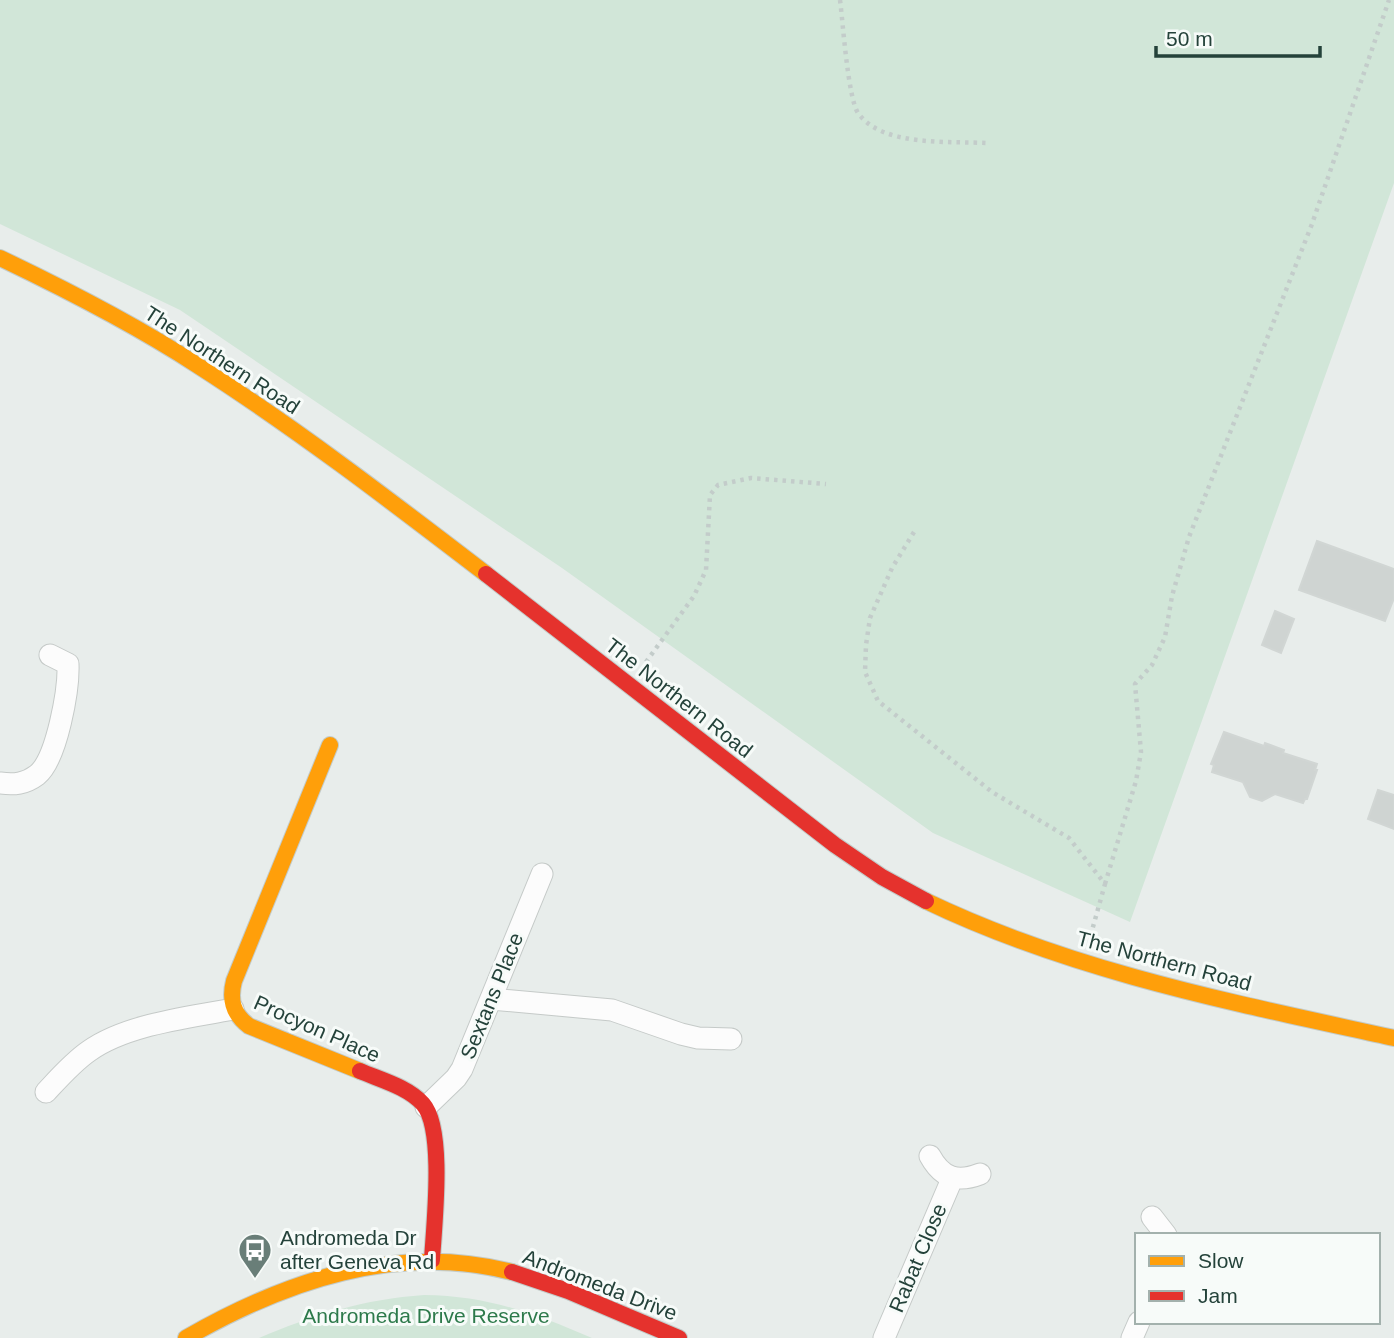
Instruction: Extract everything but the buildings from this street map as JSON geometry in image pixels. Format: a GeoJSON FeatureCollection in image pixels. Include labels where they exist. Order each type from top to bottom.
{"type":"FeatureCollection","features":[{"type":"Feature","properties":{"kind":"main road","name":"The Northern Road"},"geometry":{"type":"LineString","coordinates":[[0,258],[129,324],[219,380],[397,506],[871,871],[910,894],[1001,935],[1084,962],[1219,999],[1394,1038]]}},
{"type":"Feature","properties":{"kind":"main road","name":"Procyon Place"},"geometry":{"type":"LineString","coordinates":[[330,745],[234,981],[230,995],[233,1009],[249,1026],[398,1087],[418,1098],[426,1107]]}},
{"type":"Feature","properties":{"kind":"main road"},"geometry":{"type":"LineString","coordinates":[[426,1107],[431,1118],[435,1142],[432,1260]]}},
{"type":"Feature","properties":{"kind":"main road","name":"Andromeda Drive"},"geometry":{"type":"LineString","coordinates":[[186,1338],[249,1304],[305,1283],[375,1265],[432,1260],[475,1264],[527,1276],[679,1338]]}},
{"type":"Feature","properties":{"kind":"street"},"geometry":{"type":"LineString","coordinates":[[0,783],[25,782],[43,769],[48,759],[65,707],[69,680],[68,664],[50,655]]}},
{"type":"Feature","properties":{"kind":"street","name":"Sextans Place"},"geometry":{"type":"LineString","coordinates":[[426,1107],[462,1069],[542,874]]}},
{"type":"Feature","properties":{"kind":"street"},"geometry":{"type":"LineString","coordinates":[[491,999],[612,1010],[681,1034],[698,1038],[731,1039]]}},
{"type":"Feature","properties":{"kind":"street"},"geometry":{"type":"LineString","coordinates":[[46,1092],[78,1059],[114,1037],[166,1022],[233,1009]]}},
{"type":"Feature","properties":{"kind":"street","name":"Rabat Close"},"geometry":{"type":"LineString","coordinates":[[930,1156],[939,1170],[951,1179],[961,1180],[980,1174]]}},
{"type":"Feature","properties":{"kind":"street","name":"Rabat Close"},"geometry":{"type":"LineString","coordinates":[[884,1338],[951,1179]]}},
{"type":"Feature","properties":{"kind":"street"},"geometry":{"type":"LineString","coordinates":[[1152,1217],[1164,1233]]}},
{"type":"Feature","properties":{"kind":"path"},"geometry":{"type":"LineString","coordinates":[[840,0],[851,88],[857,111],[872,127],[914,140],[986,143]]}},
{"type":"Feature","properties":{"kind":"path"},"geometry":{"type":"LineString","coordinates":[[1084,962],[1136,780],[1141,752],[1135,684],[1152,665],[1165,637],[1172,596],[1189,537],[1312,224],[1389,0]]}},
{"type":"Feature","properties":{"kind":"path"},"geometry":{"type":"LineString","coordinates":[[629,686],[695,596],[706,570],[710,495],[718,485],[751,478],[826,485]]}},
{"type":"Feature","properties":{"kind":"path"},"geometry":{"type":"LineString","coordinates":[[915,532],[892,568],[870,618],[865,672],[878,701],[992,792],[1069,838],[1105,884]]}},
{"type":"Feature","properties":{"kind":"green space"},"geometry":{"type":"Polygon","coordinates":[[[0,0],[1394,0],[1394,183],[1130,922],[933,833],[562,568],[180,310],[0,224],[0,0]]]}},
{"type":"Feature","properties":{"kind":"green space","name":"Andromeda Drive Reserve"},"geometry":{"type":"Polygon","coordinates":[[[424,1295],[490,1302],[592,1338],[259,1338],[340,1309],[381,1300],[424,1295]]]}},
{"type":"Feature","properties":{"kind":"traffic: slow"},"geometry":{"type":"LineString","coordinates":[[0,258],[149,335],[234,389],[308,440],[486,574]]}},
{"type":"Feature","properties":{"kind":"traffic: slow"},"geometry":{"type":"LineString","coordinates":[[330,745],[234,981],[232,1000],[239,1017],[249,1026],[360,1071]]}},
{"type":"Feature","properties":{"kind":"traffic: slow"},"geometry":{"type":"LineString","coordinates":[[926,901],[982,926],[1097,966],[1215,998],[1394,1038]]}},
{"type":"Feature","properties":{"kind":"traffic: slow"},"geometry":{"type":"LineString","coordinates":[[186,1338],[263,1299],[343,1272],[426,1262],[469,1264],[512,1272]]}},
{"type":"Feature","properties":{"kind":"traffic: jam"},"geometry":{"type":"LineString","coordinates":[[486,574],[835,845],[882,877],[926,901]]}},
{"type":"Feature","properties":{"kind":"traffic: jam"},"geometry":{"type":"LineString","coordinates":[[360,1071],[410,1093],[423,1104],[430,1116],[436,1155],[432,1260]]}},
{"type":"Feature","properties":{"kind":"traffic: jam"},"geometry":{"type":"LineString","coordinates":[[512,1272],[568,1291],[679,1338]]}},
{"type":"Feature","properties":{"kind":"place","name":"Andromeda Dr after Geneva Rd"},"geometry":{"type":"Point","coordinates":[255,1280]}}]}
